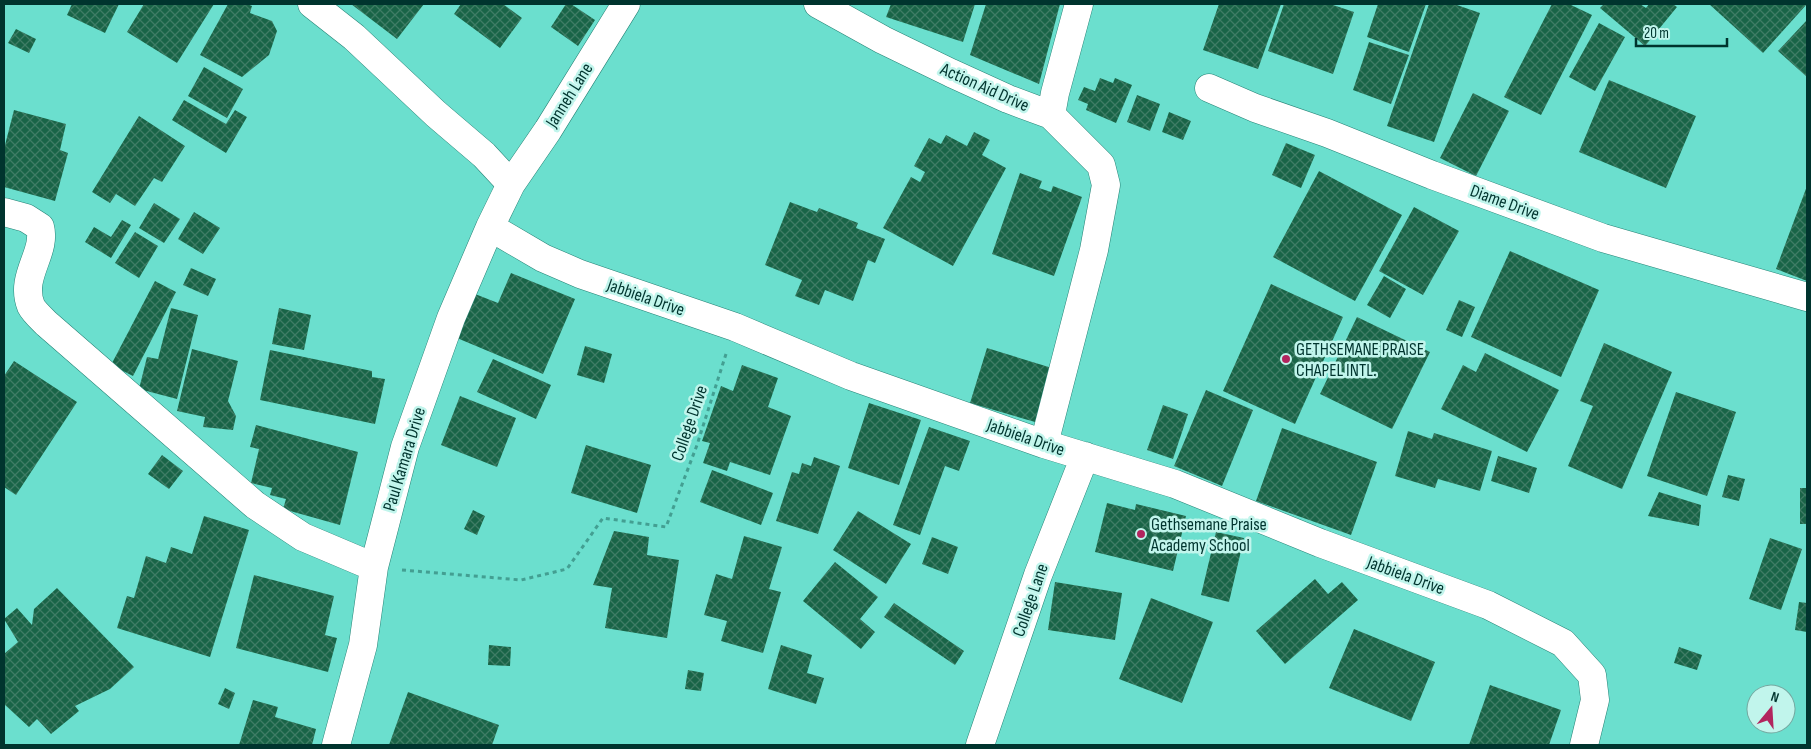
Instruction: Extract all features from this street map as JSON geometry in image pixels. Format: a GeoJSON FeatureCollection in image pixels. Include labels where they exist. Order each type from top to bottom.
{"type":"FeatureCollection","features":[{"type":"Feature","properties":{"kind":"street"},"geometry":{"type":"LineString","coordinates":[[312,4],[354,36],[436,114],[484,155],[511,184]]}},
{"type":"Feature","properties":{"kind":"street","name":"Janneh Lane"},"geometry":{"type":"LineString","coordinates":[[511,184],[548,130],[626,4]]}},
{"type":"Feature","properties":{"kind":"street","name":"Action Aid Drive"},"geometry":{"type":"LineString","coordinates":[[818,4],[900,48],[1008,99],[1051,115],[1055,93],[1079,4]]}},
{"type":"Feature","properties":{"kind":"street","name":"Diame Drive"},"geometry":{"type":"LineString","coordinates":[[1209,88],[1255,108],[1327,133],[1432,175],[1603,238],[1807,297]]}},
{"type":"Feature","properties":{"kind":"street"},"geometry":{"type":"LineString","coordinates":[[1044,444],[1094,250],[1106,185],[1101,165],[1051,115]]}},
{"type":"Feature","properties":{"kind":"street","name":"Paul Kamara Drive"},"geometry":{"type":"LineString","coordinates":[[336,745],[363,645],[374,567],[405,447],[451,318],[490,227],[511,184]]}},
{"type":"Feature","properties":{"kind":"street"},"geometry":{"type":"LineString","coordinates":[[4,212],[26,218],[40,227],[43,236],[28,281],[32,307],[46,324],[255,505],[303,537],[374,567]]}},
{"type":"Feature","properties":{"kind":"street","name":"Jabbiela Drive"},"geometry":{"type":"LineString","coordinates":[[490,227],[543,258],[580,274],[735,327],[851,376],[1044,444],[1175,484],[1320,543],[1488,605],[1563,643],[1592,675],[1595,700],[1584,745]]}},
{"type":"Feature","properties":{"kind":"street","name":"College Lane"},"geometry":{"type":"LineString","coordinates":[[980,745],[1038,576],[1085,456]]}},
{"type":"Feature","properties":{"kind":"path","name":"College Drive"},"geometry":{"type":"LineString","coordinates":[[374,567],[521,580],[567,569],[603,518],[666,527],[697,445],[735,327]]}},
{"type":"Feature","properties":{"kind":"building"},"geometry":{"type":"Polygon","coordinates":[[[72,4],[119,4],[105,33],[67,15],[72,4]]]}},
{"type":"Feature","properties":{"kind":"building"},"geometry":{"type":"Polygon","coordinates":[[[144,4],[214,4],[177,63],[127,32],[144,4]]]}},
{"type":"Feature","properties":{"kind":"building"},"geometry":{"type":"Polygon","coordinates":[[[228,4],[247,4],[252,6],[250,13],[272,21],[277,31],[269,55],[242,77],[200,55],[228,4]]]}},
{"type":"Feature","properties":{"kind":"building"},"geometry":{"type":"Polygon","coordinates":[[[351,4],[424,4],[397,39],[351,4]]]}},
{"type":"Feature","properties":{"kind":"building"},"geometry":{"type":"Polygon","coordinates":[[[461,4],[503,4],[522,18],[500,48],[454,14],[461,4]]]}},
{"type":"Feature","properties":{"kind":"building"},"geometry":{"type":"Polygon","coordinates":[[[566,4],[571,4],[595,20],[578,46],[551,27],[566,4]]]}},
{"type":"Feature","properties":{"kind":"building"},"geometry":{"type":"Polygon","coordinates":[[[891,4],[975,4],[963,42],[886,17],[891,4]]]}},
{"type":"Feature","properties":{"kind":"building"},"geometry":{"type":"Polygon","coordinates":[[[986,4],[1060,4],[1039,84],[970,55],[986,4]]]}},
{"type":"Feature","properties":{"kind":"building"},"geometry":{"type":"Polygon","coordinates":[[[1219,4],[1281,4],[1258,69],[1203,50],[1219,4]]]}},
{"type":"Feature","properties":{"kind":"building"},"geometry":{"type":"Polygon","coordinates":[[[1284,4],[1330,4],[1354,12],[1333,74],[1268,51],[1284,4]]]}},
{"type":"Feature","properties":{"kind":"building"},"geometry":{"type":"Polygon","coordinates":[[[1378,4],[1426,4],[1409,52],[1367,37],[1378,4]]]}},
{"type":"Feature","properties":{"kind":"building"},"geometry":{"type":"Polygon","coordinates":[[[1429,4],[1454,4],[1480,13],[1434,142],[1387,126],[1429,4]]]}},
{"type":"Feature","properties":{"kind":"building"},"geometry":{"type":"Polygon","coordinates":[[[1552,4],[1569,4],[1592,15],[1541,115],[1504,97],[1552,4]]]}},
{"type":"Feature","properties":{"kind":"building"},"geometry":{"type":"Polygon","coordinates":[[[1604,4],[1640,4],[1646,8],[1649,4],[1673,4],[1677,7],[1645,46],[1600,8],[1604,4]]]}},
{"type":"Feature","properties":{"kind":"building"},"geometry":{"type":"Polygon","coordinates":[[[1709,4],[1807,4],[1763,53],[1709,4]]]}},
{"type":"Feature","properties":{"kind":"building"},"geometry":{"type":"Polygon","coordinates":[[[1807,20],[1807,77],[1778,51],[1807,20]]]}},
{"type":"Feature","properties":{"kind":"building"},"geometry":{"type":"Polygon","coordinates":[[[1599,23],[1625,37],[1595,91],[1569,77],[1599,23]]]}},
{"type":"Feature","properties":{"kind":"building"},"geometry":{"type":"Polygon","coordinates":[[[16,29],[36,39],[29,53],[8,43],[16,29]]]}},
{"type":"Feature","properties":{"kind":"building"},"geometry":{"type":"Polygon","coordinates":[[[1369,42],[1409,55],[1391,104],[1353,90],[1369,42]]]}},
{"type":"Feature","properties":{"kind":"building"},"geometry":{"type":"Polygon","coordinates":[[[204,67],[243,89],[227,118],[188,96],[204,67]]]}},
{"type":"Feature","properties":{"kind":"building"},"geometry":{"type":"Polygon","coordinates":[[[1100,78],[1113,83],[1115,78],[1132,85],[1116,123],[1086,110],[1088,104],[1078,100],[1084,87],[1095,91],[1100,78]]]}},
{"type":"Feature","properties":{"kind":"building"},"geometry":{"type":"Polygon","coordinates":[[[1609,80],[1696,116],[1666,188],[1579,152],[1609,80]]]}},
{"type":"Feature","properties":{"kind":"building"},"geometry":{"type":"Polygon","coordinates":[[[1473,93],[1509,111],[1476,176],[1440,158],[1473,93]]]}},
{"type":"Feature","properties":{"kind":"building"},"geometry":{"type":"Polygon","coordinates":[[[1137,95],[1160,104],[1150,131],[1127,122],[1137,95]]]}},
{"type":"Feature","properties":{"kind":"building"},"geometry":{"type":"Polygon","coordinates":[[[184,100],[226,124],[235,110],[247,117],[226,153],[172,120],[184,100]]]}},
{"type":"Feature","properties":{"kind":"building"},"geometry":{"type":"Polygon","coordinates":[[[14,110],[66,124],[60,150],[68,153],[55,201],[4,187],[4,149],[14,110]]]}},
{"type":"Feature","properties":{"kind":"building"},"geometry":{"type":"Polygon","coordinates":[[[1169,112],[1191,121],[1183,140],[1162,132],[1169,112]]]}},
{"type":"Feature","properties":{"kind":"building"},"geometry":{"type":"Polygon","coordinates":[[[139,116],[185,146],[162,182],[154,178],[135,206],[116,194],[110,203],[92,192],[139,116]]]}},
{"type":"Feature","properties":{"kind":"building"},"geometry":{"type":"Polygon","coordinates":[[[974,132],[990,140],[982,155],[1006,168],[953,266],[883,228],[911,177],[920,182],[925,172],[914,166],[929,138],[941,144],[946,135],[967,146],[974,132]]]}},
{"type":"Feature","properties":{"kind":"building"},"geometry":{"type":"Polygon","coordinates":[[[1286,143],[1315,155],[1301,188],[1272,175],[1286,143]]]}},
{"type":"Feature","properties":{"kind":"building"},"geometry":{"type":"Polygon","coordinates":[[[1319,171],[1402,215],[1355,301],[1273,257],[1319,171]]]}},
{"type":"Feature","properties":{"kind":"building"},"geometry":{"type":"Polygon","coordinates":[[[1020,173],[1042,181],[1039,188],[1051,192],[1053,186],[1082,197],[1054,276],[992,254],[1020,173]]]}},
{"type":"Feature","properties":{"kind":"building"},"geometry":{"type":"Polygon","coordinates":[[[1807,186],[1807,281],[1776,269],[1807,186]]]}},
{"type":"Feature","properties":{"kind":"building"},"geometry":{"type":"Polygon","coordinates":[[[790,202],[817,212],[819,208],[858,223],[856,228],[885,239],[875,263],[868,260],[853,301],[825,290],[819,305],[795,296],[802,280],[765,265],[790,202]]]}},
{"type":"Feature","properties":{"kind":"building"},"geometry":{"type":"Polygon","coordinates":[[[154,203],[180,219],[164,243],[139,228],[154,203]]]}},
{"type":"Feature","properties":{"kind":"building"},"geometry":{"type":"Polygon","coordinates":[[[1414,207],[1459,231],[1423,295],[1379,271],[1414,207]]]}},
{"type":"Feature","properties":{"kind":"building"},"geometry":{"type":"Polygon","coordinates":[[[194,212],[220,228],[203,254],[178,239],[194,212]]]}},
{"type":"Feature","properties":{"kind":"building"},"geometry":{"type":"Polygon","coordinates":[[[122,220],[131,225],[111,258],[85,242],[94,227],[111,237],[122,220]]]}},
{"type":"Feature","properties":{"kind":"building"},"geometry":{"type":"Polygon","coordinates":[[[135,232],[158,246],[139,278],[115,263],[135,232]]]}},
{"type":"Feature","properties":{"kind":"building"},"geometry":{"type":"Polygon","coordinates":[[[1510,251],[1599,290],[1561,377],[1471,337],[1510,251]]]}},
{"type":"Feature","properties":{"kind":"building"},"geometry":{"type":"Polygon","coordinates":[[[191,268],[216,279],[208,296],[183,285],[191,268]]]}},
{"type":"Feature","properties":{"kind":"building"},"geometry":{"type":"Polygon","coordinates":[[[511,273],[575,299],[543,374],[457,338],[475,294],[498,303],[511,273]]]}},
{"type":"Feature","properties":{"kind":"building"},"geometry":{"type":"Polygon","coordinates":[[[1384,276],[1406,289],[1390,318],[1367,305],[1384,276]]]}},
{"type":"Feature","properties":{"kind":"building"},"geometry":{"type":"Polygon","coordinates":[[[155,281],[176,292],[133,376],[111,365],[155,281]]]}},
{"type":"Feature","properties":{"kind":"building"},"geometry":{"type":"Polygon","coordinates":[[[1271,284],[1343,317],[1295,424],[1223,391],[1271,284]]]}},
{"type":"Feature","properties":{"kind":"building"},"geometry":{"type":"Polygon","coordinates":[[[1459,300],[1475,307],[1462,337],[1446,330],[1459,300]]]}},
{"type":"Feature","properties":{"kind":"building"},"geometry":{"type":"Polygon","coordinates":[[[171,308],[198,315],[177,399],[139,389],[147,357],[158,359],[171,308]]]}},
{"type":"Feature","properties":{"kind":"building"},"geometry":{"type":"Polygon","coordinates":[[[279,308],[311,315],[304,350],[272,344],[279,308]]]}},
{"type":"Feature","properties":{"kind":"building"},"geometry":{"type":"Polygon","coordinates":[[[1357,317],[1430,352],[1392,429],[1320,394],[1357,317]]]}},
{"type":"Feature","properties":{"kind":"building"},"geometry":{"type":"Polygon","coordinates":[[[1604,343],[1672,372],[1622,489],[1568,466],[1593,406],[1580,401],[1604,343]]]}},
{"type":"Feature","properties":{"kind":"building"},"geometry":{"type":"Polygon","coordinates":[[[585,346],[612,354],[604,383],[577,375],[585,346]]]}},
{"type":"Feature","properties":{"kind":"building"},"geometry":{"type":"Polygon","coordinates":[[[987,348],[1052,368],[1035,422],[970,403],[987,348]]]}},
{"type":"Feature","properties":{"kind":"building"},"geometry":{"type":"Polygon","coordinates":[[[192,349],[238,361],[228,401],[236,416],[233,430],[203,427],[205,417],[177,411],[192,349]]]}},
{"type":"Feature","properties":{"kind":"building"},"geometry":{"type":"Polygon","coordinates":[[[270,350],[372,371],[372,377],[385,379],[375,424],[260,400],[270,350]]]}},
{"type":"Feature","properties":{"kind":"building"},"geometry":{"type":"Polygon","coordinates":[[[1485,353],[1559,390],[1527,452],[1441,409],[1463,365],[1476,372],[1485,353]]]}},
{"type":"Feature","properties":{"kind":"building"},"geometry":{"type":"Polygon","coordinates":[[[493,359],[551,385],[536,419],[477,392],[493,359]]]}},
{"type":"Feature","properties":{"kind":"building"},"geometry":{"type":"Polygon","coordinates":[[[14,361],[77,402],[16,495],[4,487],[4,376],[14,361]]]}},
{"type":"Feature","properties":{"kind":"building"},"geometry":{"type":"Polygon","coordinates":[[[742,365],[778,378],[768,407],[791,416],[770,475],[730,462],[727,471],[703,463],[710,443],[702,441],[721,386],[733,391],[742,365]]]}},
{"type":"Feature","properties":{"kind":"building"},"geometry":{"type":"Polygon","coordinates":[[[1206,390],[1253,410],[1222,486],[1174,466],[1206,390]]]}},
{"type":"Feature","properties":{"kind":"building"},"geometry":{"type":"Polygon","coordinates":[[[1676,392],[1736,412],[1707,496],[1647,476],[1676,392]]]}},
{"type":"Feature","properties":{"kind":"building"},"geometry":{"type":"Polygon","coordinates":[[[460,396],[516,418],[497,467],[441,445],[460,396]]]}},
{"type":"Feature","properties":{"kind":"building"},"geometry":{"type":"Polygon","coordinates":[[[869,403],[921,420],[899,485],[848,468],[869,403]]]}},
{"type":"Feature","properties":{"kind":"building"},"geometry":{"type":"Polygon","coordinates":[[[1163,405],[1188,414],[1173,459],[1147,450],[1163,405]]]}},
{"type":"Feature","properties":{"kind":"building"},"geometry":{"type":"Polygon","coordinates":[[[256,425],[358,452],[340,525],[283,509],[286,499],[270,495],[272,488],[251,483],[259,449],[250,447],[256,425]]]}},
{"type":"Feature","properties":{"kind":"building"},"geometry":{"type":"Polygon","coordinates":[[[929,427],[970,441],[959,471],[945,466],[920,535],[893,525],[929,427]]]}},
{"type":"Feature","properties":{"kind":"building"},"geometry":{"type":"Polygon","coordinates":[[[1282,428],[1377,462],[1351,535],[1256,501],[1282,428]]]}},
{"type":"Feature","properties":{"kind":"building"},"geometry":{"type":"Polygon","coordinates":[[[1408,431],[1432,439],[1434,433],[1492,451],[1480,491],[1438,479],[1435,488],[1395,476],[1408,431]]]}},
{"type":"Feature","properties":{"kind":"building"},"geometry":{"type":"Polygon","coordinates":[[[586,445],[651,465],[637,513],[571,493],[586,445]]]}},
{"type":"Feature","properties":{"kind":"building"},"geometry":{"type":"Polygon","coordinates":[[[162,455],[183,471],[169,489],[148,474],[162,455]]]}},
{"type":"Feature","properties":{"kind":"building"},"geometry":{"type":"Polygon","coordinates":[[[1498,456],[1537,468],[1529,493],[1491,481],[1498,456]]]}},
{"type":"Feature","properties":{"kind":"building"},"geometry":{"type":"Polygon","coordinates":[[[814,457],[840,466],[818,534],[776,521],[792,472],[799,474],[802,463],[811,466],[814,457]]]}},
{"type":"Feature","properties":{"kind":"building"},"geometry":{"type":"Polygon","coordinates":[[[712,470],[773,493],[761,525],[700,502],[712,470]]]}},
{"type":"Feature","properties":{"kind":"building"},"geometry":{"type":"Polygon","coordinates":[[[1728,475],[1745,479],[1739,501],[1722,497],[1728,475]]]}},
{"type":"Feature","properties":{"kind":"building"},"geometry":{"type":"Polygon","coordinates":[[[1800,488],[1807,488],[1807,524],[1800,524],[1800,488]]]}},
{"type":"Feature","properties":{"kind":"building"},"geometry":{"type":"Polygon","coordinates":[[[1659,492],[1701,505],[1699,526],[1648,516],[1659,492]]]}},
{"type":"Feature","properties":{"kind":"building","name":"Gethsemane Praise Academy School"},"geometry":{"type":"Polygon","coordinates":[[[1107,503],[1135,510],[1136,504],[1186,516],[1173,571],[1095,552],[1107,503]]]}},
{"type":"Feature","properties":{"kind":"building"},"geometry":{"type":"Polygon","coordinates":[[[473,510],[485,516],[477,535],[464,529],[473,510]]]}},
{"type":"Feature","properties":{"kind":"building"},"geometry":{"type":"Polygon","coordinates":[[[858,511],[911,544],[886,584],[833,550],[858,511]]]}},
{"type":"Feature","properties":{"kind":"building"},"geometry":{"type":"Polygon","coordinates":[[[204,516],[249,530],[210,657],[117,628],[127,596],[134,598],[146,556],[166,563],[171,547],[192,554],[204,516]]]}},
{"type":"Feature","properties":{"kind":"building"},"geometry":{"type":"Polygon","coordinates":[[[614,531],[649,537],[647,555],[679,560],[667,638],[605,628],[612,588],[593,585],[614,531]]]}},
{"type":"Feature","properties":{"kind":"building"},"geometry":{"type":"Polygon","coordinates":[[[1216,532],[1244,538],[1229,602],[1201,595],[1216,532]]]}},
{"type":"Feature","properties":{"kind":"building"},"geometry":{"type":"Polygon","coordinates":[[[744,536],[782,547],[769,589],[781,592],[763,653],[721,641],[727,621],[704,615],[716,574],[732,579],[744,536]]]}},
{"type":"Feature","properties":{"kind":"building"},"geometry":{"type":"Polygon","coordinates":[[[932,537],[958,547],[948,574],[922,564],[932,537]]]}},
{"type":"Feature","properties":{"kind":"building"},"geometry":{"type":"Polygon","coordinates":[[[1770,538],[1802,549],[1781,610],[1749,599],[1770,538]]]}},
{"type":"Feature","properties":{"kind":"building"},"geometry":{"type":"Polygon","coordinates":[[[835,562],[878,597],[860,619],[875,632],[861,649],[803,601],[835,562]]]}},
{"type":"Feature","properties":{"kind":"building"},"geometry":{"type":"Polygon","coordinates":[[[254,575],[334,596],[325,635],[337,638],[328,672],[236,648],[254,575]]]}},
{"type":"Feature","properties":{"kind":"building"},"geometry":{"type":"Polygon","coordinates":[[[1315,579],[1328,594],[1342,582],[1358,600],[1285,664],[1256,631],[1315,579]]]}},
{"type":"Feature","properties":{"kind":"building"},"geometry":{"type":"Polygon","coordinates":[[[1055,582],[1122,593],[1115,640],[1048,630],[1055,582]]]}},
{"type":"Feature","properties":{"kind":"building"},"geometry":{"type":"Polygon","coordinates":[[[57,588],[134,667],[110,689],[75,706],[79,711],[51,734],[37,719],[29,727],[4,704],[4,654],[18,642],[4,619],[17,608],[32,625],[34,609],[57,588]]]}},
{"type":"Feature","properties":{"kind":"building"},"geometry":{"type":"Polygon","coordinates":[[[1151,598],[1213,622],[1182,703],[1119,679],[1151,598]]]}},
{"type":"Feature","properties":{"kind":"building"},"geometry":{"type":"Polygon","coordinates":[[[1799,602],[1807,603],[1807,632],[1795,630],[1799,602]]]}},
{"type":"Feature","properties":{"kind":"building"},"geometry":{"type":"Polygon","coordinates":[[[894,603],[964,651],[955,665],[884,617],[894,603]]]}},
{"type":"Feature","properties":{"kind":"building"},"geometry":{"type":"Polygon","coordinates":[[[1354,629],[1435,662],[1411,721],[1329,688],[1354,629]]]}},
{"type":"Feature","properties":{"kind":"building"},"geometry":{"type":"Polygon","coordinates":[[[489,645],[511,647],[510,666],[488,665],[489,645]]]}},
{"type":"Feature","properties":{"kind":"building"},"geometry":{"type":"Polygon","coordinates":[[[781,645],[812,655],[807,673],[824,678],[816,704],[768,689],[781,645]]]}},
{"type":"Feature","properties":{"kind":"building"},"geometry":{"type":"Polygon","coordinates":[[[1679,647],[1702,655],[1697,670],[1674,663],[1679,647]]]}},
{"type":"Feature","properties":{"kind":"building"},"geometry":{"type":"Polygon","coordinates":[[[688,670],[704,673],[701,691],[685,689],[688,670]]]}},
{"type":"Feature","properties":{"kind":"building"},"geometry":{"type":"Polygon","coordinates":[[[1490,685],[1561,710],[1549,745],[1469,745],[1490,685]]]}},
{"type":"Feature","properties":{"kind":"building"},"geometry":{"type":"Polygon","coordinates":[[[225,688],[235,693],[229,709],[218,704],[225,688]]]}},
{"type":"Feature","properties":{"kind":"building"},"geometry":{"type":"Polygon","coordinates":[[[408,692],[499,725],[492,745],[389,745],[408,692]]]}},
{"type":"Feature","properties":{"kind":"building"},"geometry":{"type":"Polygon","coordinates":[[[253,700],[278,707],[275,717],[316,729],[312,745],[239,745],[253,700]]]}},
{"type":"Feature","properties":{"kind":"place","name":"GETHSEMANE PRAISE CHAPEL INTL."},"geometry":{"type":"Point","coordinates":[1286,359]}},
{"type":"Feature","properties":{"kind":"place","name":"Gethsemane Praise Academy School"},"geometry":{"type":"Point","coordinates":[1141,534]}}]}
